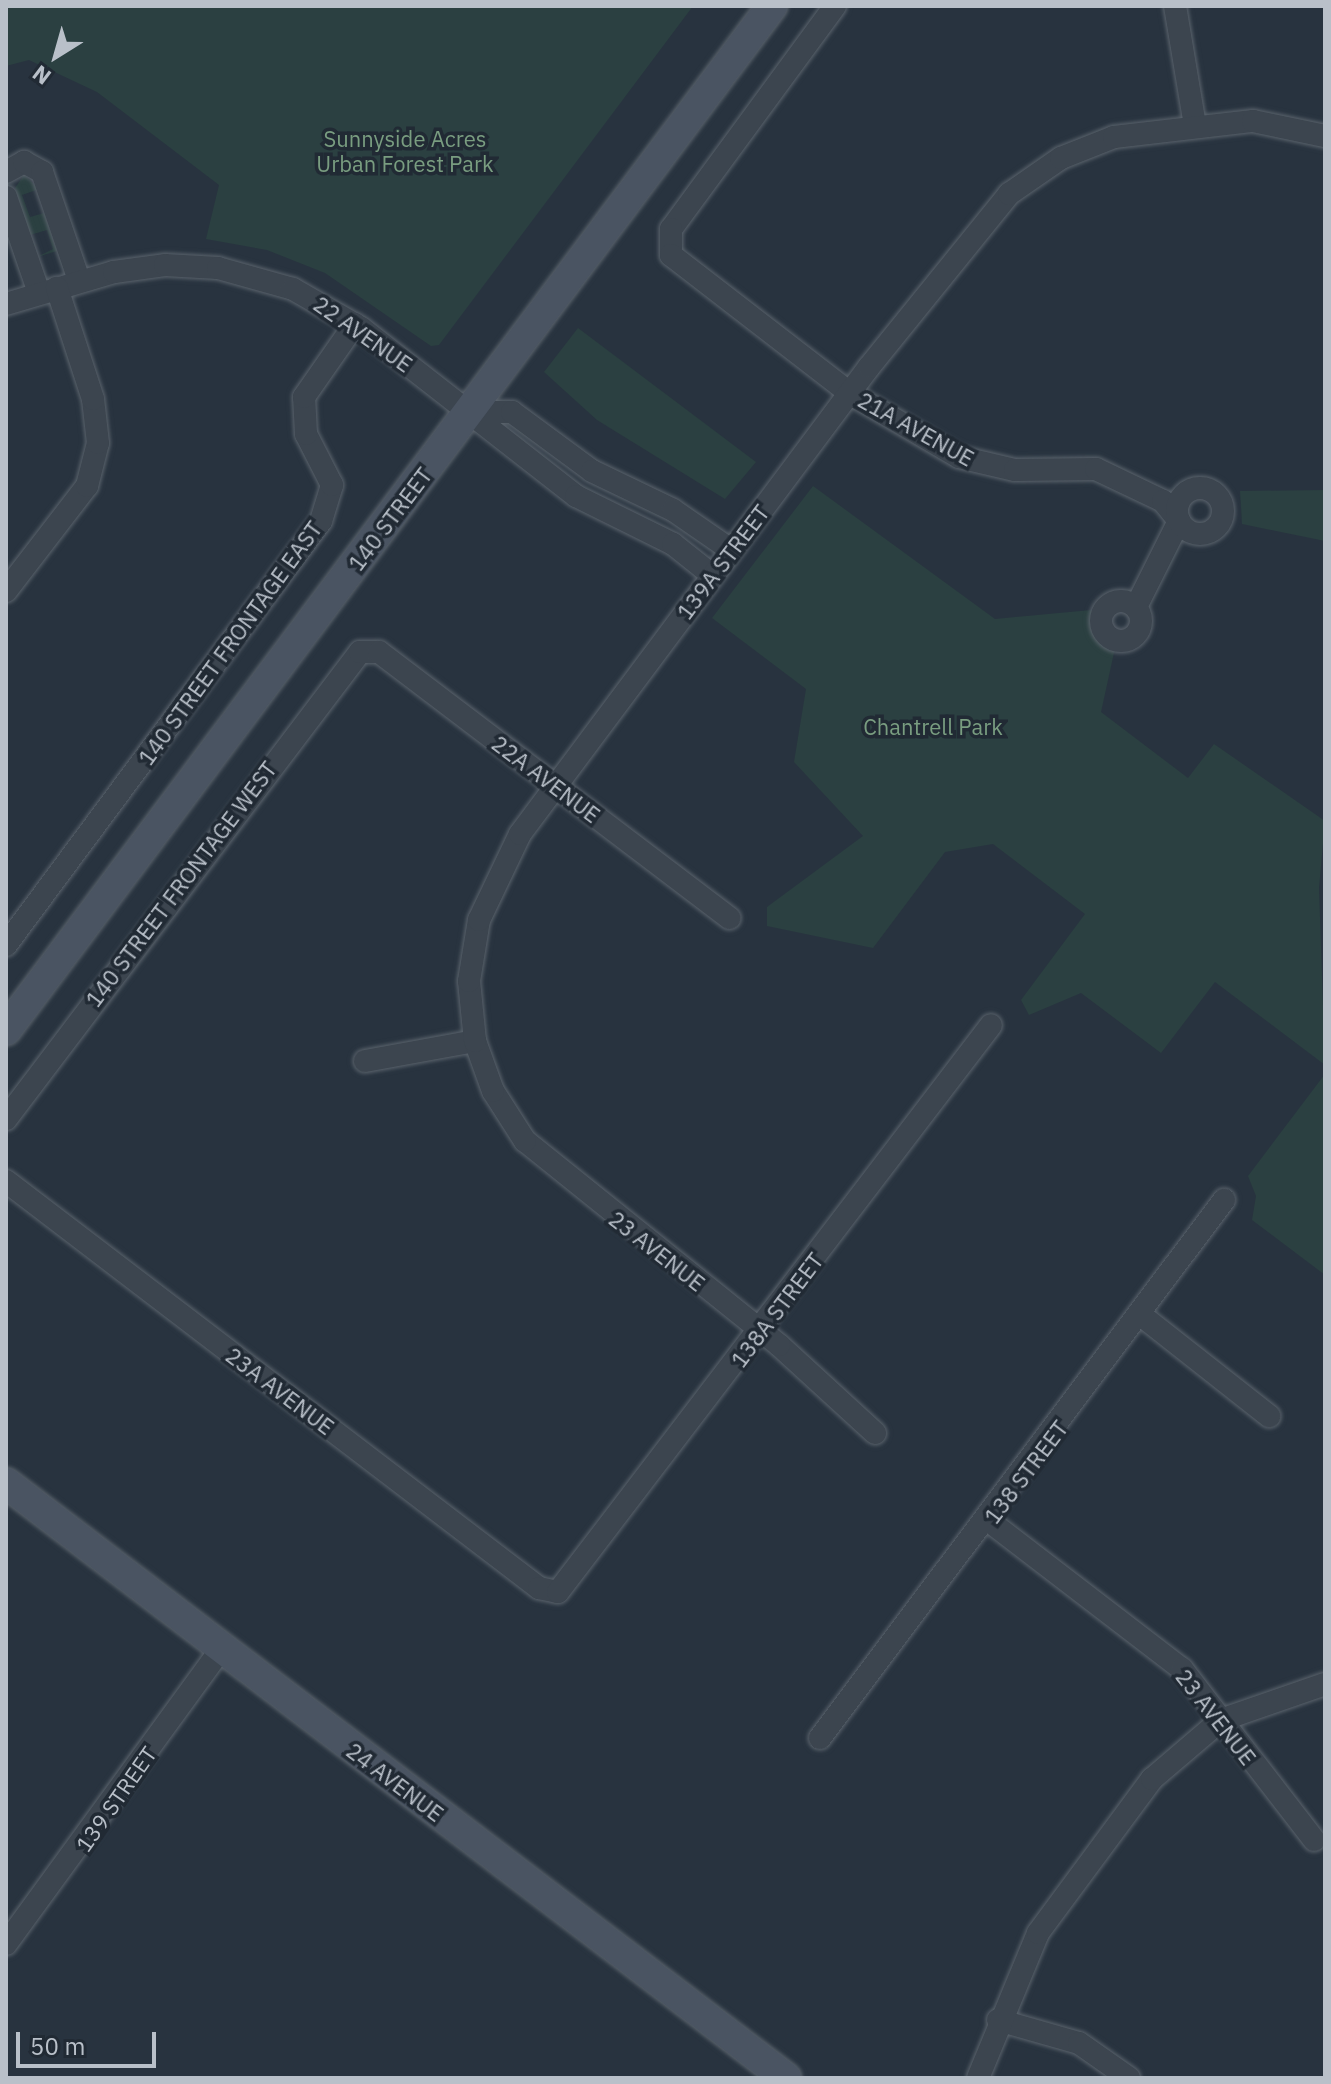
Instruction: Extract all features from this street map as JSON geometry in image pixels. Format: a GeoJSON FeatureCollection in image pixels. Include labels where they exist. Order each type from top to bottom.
{"type":"FeatureCollection","features":[{"type":"Feature","properties":{"kind":"main road","name":"140 STREET"},"geometry":{"type":"LineString","coordinates":[[6,1030],[472,412],[772,6]]}},
{"type":"Feature","properties":{"kind":"main road","name":"24 AVENUE"},"geometry":{"type":"LineString","coordinates":[[6,1483],[220,1650],[786,2078]]}},
{"type":"Feature","properties":{"kind":"street","name":"21A AVENUE"},"geometry":{"type":"LineString","coordinates":[[835,6],[671,229],[668,244],[677,265],[851,394],[986,467],[1070,466],[1122,476],[1163,501],[1179,521],[1136,607]]}},
{"type":"Feature","properties":{"kind":"street"},"geometry":{"type":"LineString","coordinates":[[1175,6],[1195,125]]}},
{"type":"Feature","properties":{"kind":"street","name":"139A STREET"},"geometry":{"type":"LineString","coordinates":[[475,1041],[469,981],[479,920],[508,854],[712,575],[977,228],[1027,180],[1114,137],[1195,125],[1253,121],[1325,136]]}},
{"type":"Feature","properties":{"kind":"street"},"geometry":{"type":"LineString","coordinates":[[6,172],[24,162],[42,172],[58,287],[93,399],[98,443],[87,486],[6,591]]}},
{"type":"Feature","properties":{"kind":"street"},"geometry":{"type":"LineString","coordinates":[[6,197],[58,287]]}},
{"type":"Feature","properties":{"kind":"street","name":"22 AVENUE"},"geometry":{"type":"LineString","coordinates":[[6,304],[58,287],[139,267],[218,268],[293,289],[355,324],[472,412],[576,496],[673,544],[712,575]]}},
{"type":"Feature","properties":{"kind":"street","name":"140 STREET FRONTAGE EAST"},"geometry":{"type":"LineString","coordinates":[[6,945],[321,521],[332,485],[306,434],[304,397],[355,324]]}},
{"type":"Feature","properties":{"kind":"street"},"geometry":{"type":"LineString","coordinates":[[472,412],[512,412],[592,471],[673,510],[731,550]]}},
{"type":"Feature","properties":{"kind":"street"},"geometry":{"type":"LineString","coordinates":[[576,496],[592,471]]}},
{"type":"Feature","properties":{"kind":"street","name":"22A AVENUE"},"geometry":{"type":"LineString","coordinates":[[360,652],[379,652],[729,918]]}},
{"type":"Feature","properties":{"kind":"street","name":"140 STREET FRONTAGE WEST"},"geometry":{"type":"LineString","coordinates":[[6,1119],[360,652]]}},
{"type":"Feature","properties":{"kind":"street","name":"138A STREET"},"geometry":{"type":"LineString","coordinates":[[558,1592],[761,1331],[991,1025]]}},
{"type":"Feature","properties":{"kind":"street"},"geometry":{"type":"LineString","coordinates":[[365,1061],[475,1041]]}},
{"type":"Feature","properties":{"kind":"street","name":"23 AVENUE"},"geometry":{"type":"LineString","coordinates":[[475,1041],[507,1117],[545,1163],[761,1331],[875,1433]]}},
{"type":"Feature","properties":{"kind":"street","name":"23A AVENUE"},"geometry":{"type":"LineString","coordinates":[[6,1181],[539,1588],[558,1592]]}},
{"type":"Feature","properties":{"kind":"street","name":"138 STREET"},"geometry":{"type":"LineString","coordinates":[[820,1738],[989,1521],[1224,1200]]}},
{"type":"Feature","properties":{"kind":"street"},"geometry":{"type":"LineString","coordinates":[[1142,1316],[1269,1416]]}},
{"type":"Feature","properties":{"kind":"street","name":"23 AVENUE"},"geometry":{"type":"LineString","coordinates":[[989,1521],[1182,1669],[1314,1840]]}},
{"type":"Feature","properties":{"kind":"street","name":"139 STREET"},"geometry":{"type":"LineString","coordinates":[[6,1944],[220,1650]]}},
{"type":"Feature","properties":{"kind":"street"},"geometry":{"type":"LineString","coordinates":[[978,2078],[998,2020],[1038,1933],[1152,1779],[1221,1720],[1325,1684]]}},
{"type":"Feature","properties":{"kind":"street"},"geometry":{"type":"LineString","coordinates":[[998,2020],[1079,2043],[1129,2078]]}},
{"type":"Feature","properties":{"kind":"green space","name":"Sunnyside Acres Urban Forest Park"},"geometry":{"type":"Polygon","coordinates":[[[6,6],[693,6],[439,345],[431,346],[325,273],[267,250],[206,239],[219,185],[97,92],[29,60],[6,66],[6,6]]]}},
{"type":"Feature","properties":{"kind":"green space"},"geometry":{"type":"Polygon","coordinates":[[[24,175],[39,189],[22,195],[30,217],[44,213],[57,251],[37,257],[53,249],[47,230],[30,235],[15,188],[24,175]]]}},
{"type":"Feature","properties":{"kind":"green space"},"geometry":{"type":"Polygon","coordinates":[[[578,328],[756,462],[725,499],[597,420],[544,372],[578,328]]]}},
{"type":"Feature","properties":{"kind":"green space","name":"Chantrell Park"},"geometry":{"type":"Polygon","coordinates":[[[813,486],[995,619],[1091,610],[1097,633],[1115,648],[1101,712],[1188,778],[1214,744],[1325,821],[1319,888],[1325,1065],[1215,982],[1161,1053],[1081,993],[1029,1015],[1021,1000],[1085,914],[993,844],[945,852],[873,948],[767,926],[767,907],[863,836],[794,762],[806,689],[712,618],[813,486]]]}},
{"type":"Feature","properties":{"kind":"green space"},"geometry":{"type":"Polygon","coordinates":[[[1325,490],[1325,541],[1242,524],[1240,491],[1325,490]]]}},
{"type":"Feature","properties":{"kind":"green space"},"geometry":{"type":"Polygon","coordinates":[[[1325,1074],[1325,1275],[1252,1220],[1256,1196],[1248,1176],[1325,1074]]]}}]}
